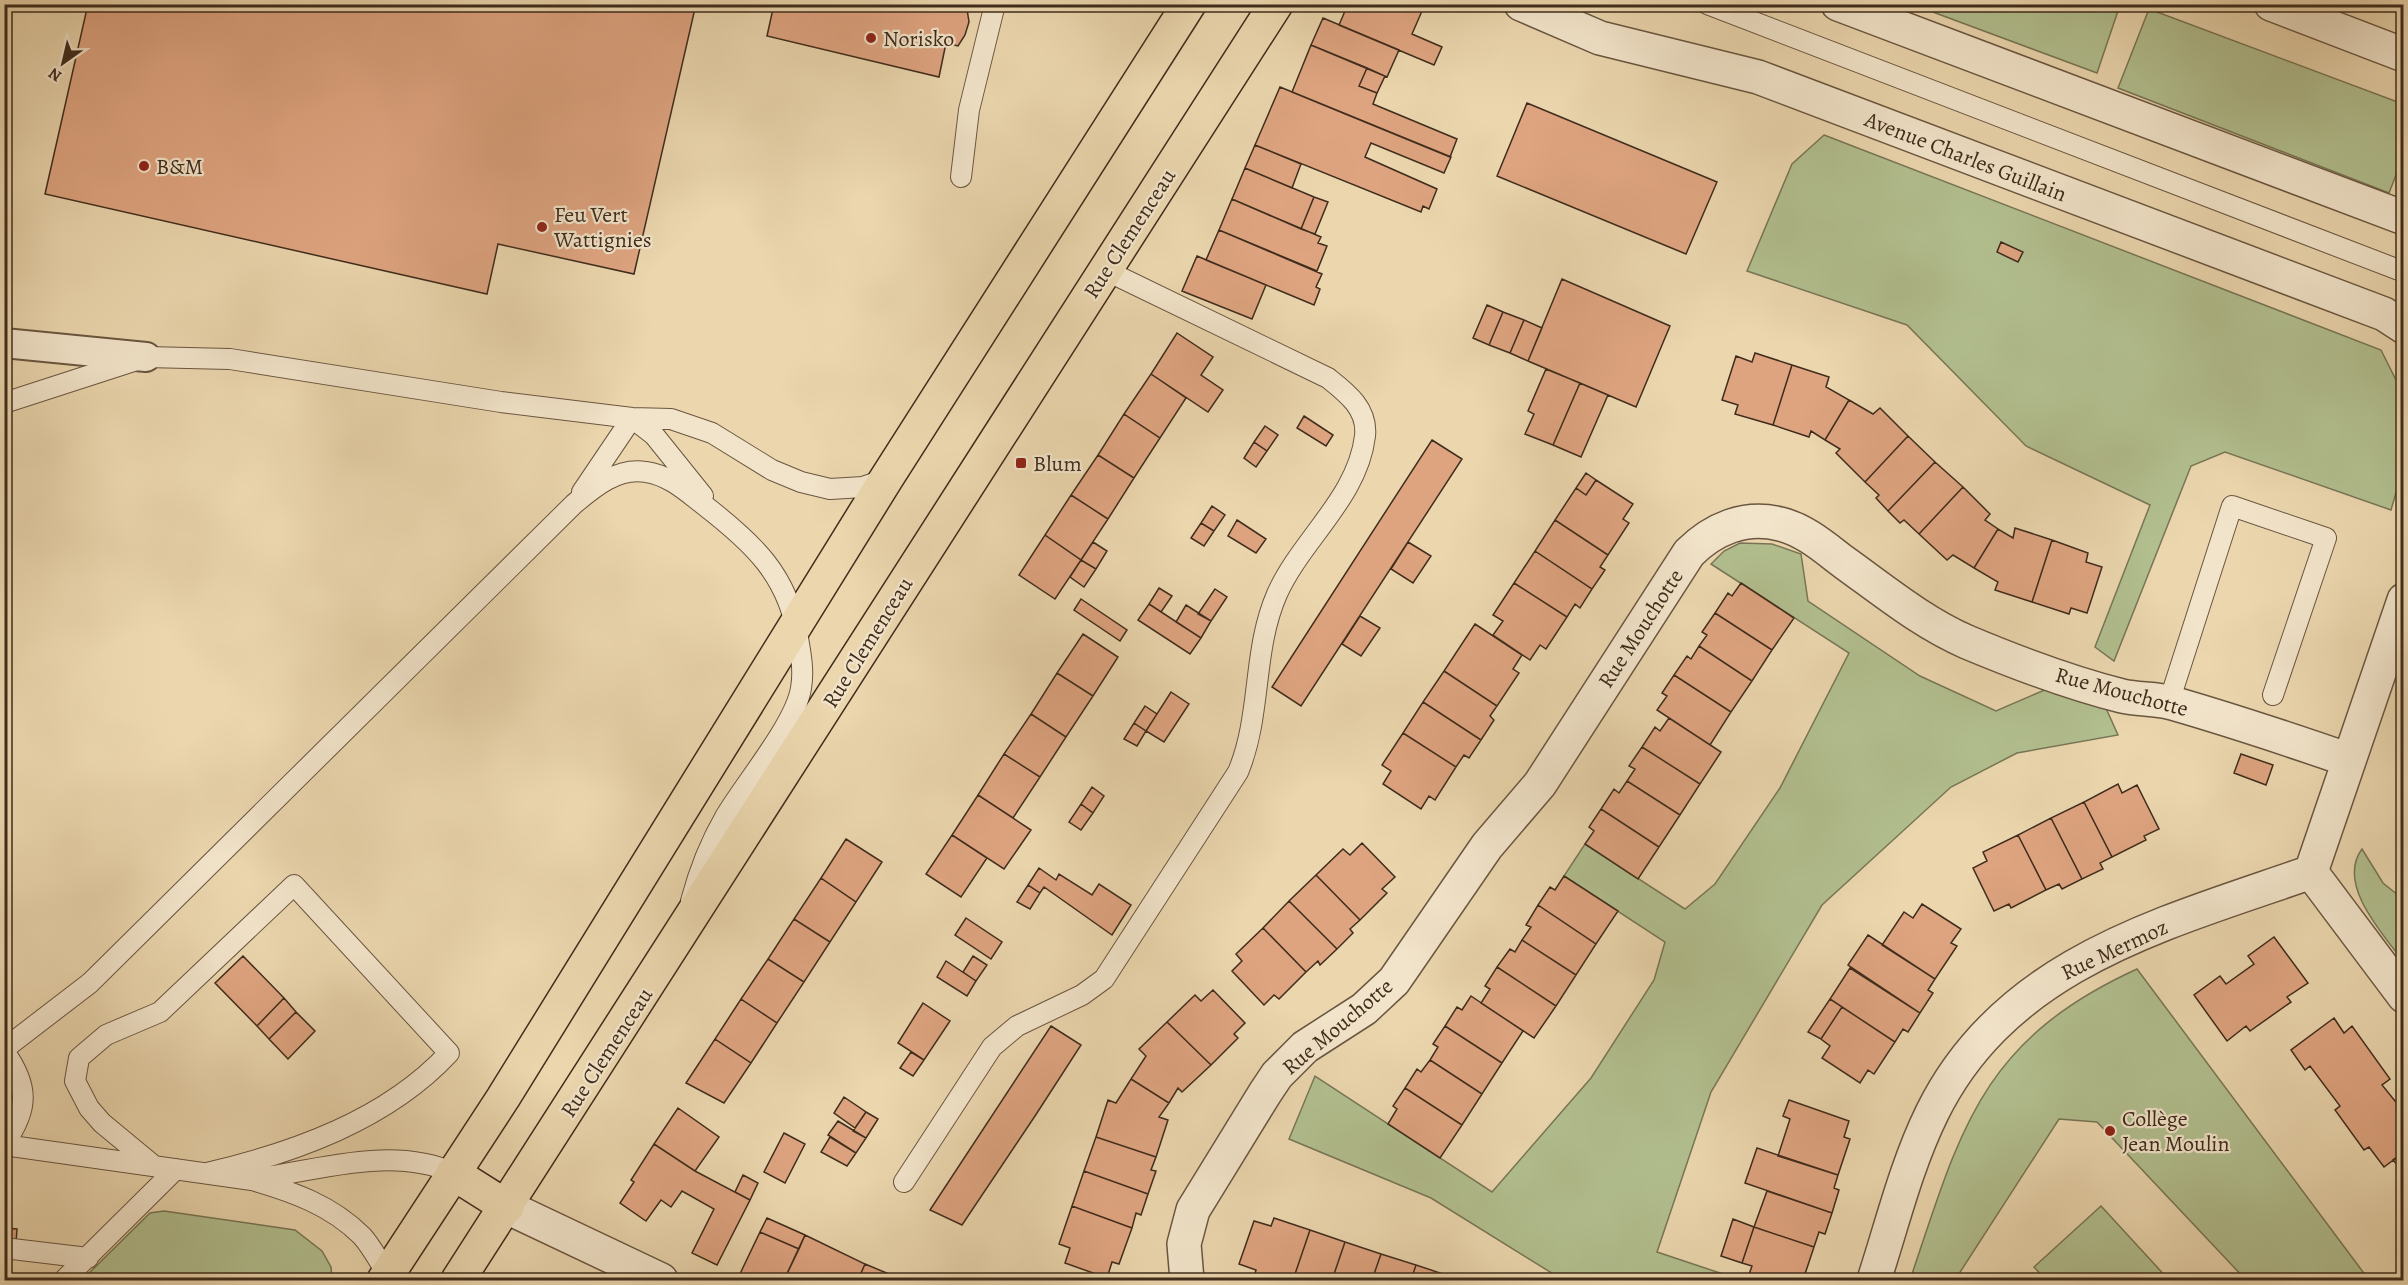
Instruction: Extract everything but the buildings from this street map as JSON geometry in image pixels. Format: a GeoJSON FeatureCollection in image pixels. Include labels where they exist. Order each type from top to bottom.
{"type":"FeatureCollection","features":[{"type":"Feature","properties":{"kind":"main road"},"geometry":{"type":"LineString","coordinates":[[386,1278],[886,479],[1189,4]]}},
{"type":"Feature","properties":{"kind":"main road","name":"Rue Clemenceau"},"geometry":{"type":"LineString","coordinates":[[458,1281],[1276,4]]}},
{"type":"Feature","properties":{"kind":"main road"},"geometry":{"type":"LineString","coordinates":[[453,1173],[507,1207]]}},
{"type":"Feature","properties":{"kind":"street","name":"Avenue Charles Guillain"},"geometry":{"type":"LineString","coordinates":[[1521,4],[1600,38],[1758,77],[2384,314],[2403,327]]}},
{"type":"Feature","properties":{"kind":"street"},"geometry":{"type":"LineString","coordinates":[[1838,4],[2403,218]]}},
{"type":"Feature","properties":{"kind":"street"},"geometry":{"type":"LineString","coordinates":[[2271,4],[2403,55]]}},
{"type":"Feature","properties":{"kind":"street"},"geometry":{"type":"LineString","coordinates":[[4,343],[146,357]]}},
{"type":"Feature","properties":{"kind":"street","name":"Rue Mouchotte"},"geometry":{"type":"LineString","coordinates":[[1187,1281],[1184,1244],[1193,1210],[1265,1093],[1285,1066],[1305,1047],[1364,1009],[1394,981],[1486,846],[1540,784],[1676,572],[1689,553],[1704,538],[1742,523],[1768,521],[1784,524],[1812,539],[1946,632],[1998,654],[2123,696],[2169,702],[2349,760]]}},
{"type":"Feature","properties":{"kind":"street"},"geometry":{"type":"LineString","coordinates":[[2403,600],[2312,872],[2403,996]]}},
{"type":"Feature","properties":{"kind":"street","name":"Rue Mermoz"},"geometry":{"type":"LineString","coordinates":[[1874,1281],[1919,1141],[1933,1111],[1969,1056],[2009,1012],[2052,978],[2104,949],[2312,872]]}},
{"type":"Feature","properties":{"kind":"street"},"geometry":{"type":"LineString","coordinates":[[507,1207],[661,1281]]}},
{"type":"Feature","properties":{"kind":"lane"},"geometry":{"type":"LineString","coordinates":[[961,177],[969,110],[995,4]]}},
{"type":"Feature","properties":{"kind":"lane"},"geometry":{"type":"LineString","coordinates":[[1707,4],[2403,272]]}},
{"type":"Feature","properties":{"kind":"lane"},"geometry":{"type":"LineString","coordinates":[[904,1182],[992,1047],[1017,1026],[1082,995],[1104,979],[1238,771],[1248,749],[1254,720],[1260,658],[1278,593],[1350,481],[1362,455],[1365,433],[1362,412],[1349,394],[1328,378],[1104,270]]}},
{"type":"Feature","properties":{"kind":"lane"},"geometry":{"type":"LineString","coordinates":[[4,403],[146,357],[230,359],[267,363],[501,402],[632,418],[670,419],[689,423],[712,433],[772,470],[801,482],[831,489],[863,487],[886,479]]}},
{"type":"Feature","properties":{"kind":"lane"},"geometry":{"type":"LineString","coordinates":[[574,504],[632,418]]}},
{"type":"Feature","properties":{"kind":"lane"},"geometry":{"type":"LineString","coordinates":[[632,418],[654,435],[717,515]]}},
{"type":"Feature","properties":{"kind":"lane"},"geometry":{"type":"LineString","coordinates":[[386,1278],[363,1237],[336,1213],[296,1194],[252,1180],[4,1144],[18,1125],[23,1106],[22,1083],[4,1050],[90,982],[574,504],[598,483],[620,474],[644,471],[664,477],[748,540],[783,585],[796,626],[802,663],[798,701],[725,817],[711,844],[699,872],[681,933]]}},
{"type":"Feature","properties":{"kind":"lane"},"geometry":{"type":"LineString","coordinates":[[2169,702],[2232,506],[2326,538],[2273,694]]}},
{"type":"Feature","properties":{"kind":"lane"},"geometry":{"type":"LineString","coordinates":[[154,1166],[102,1123],[89,1108],[75,1081],[75,1067],[80,1058],[106,1035],[160,1012],[294,885],[449,1053],[415,1086],[337,1129],[274,1155],[207,1173]]}},
{"type":"Feature","properties":{"kind":"lane"},"geometry":{"type":"LineString","coordinates":[[252,1180],[388,1159],[436,1165],[453,1173]]}},
{"type":"Feature","properties":{"kind":"lane"},"geometry":{"type":"LineString","coordinates":[[64,1281],[176,1169]]}},
{"type":"Feature","properties":{"kind":"lane"},"geometry":{"type":"LineString","coordinates":[[4,1248],[88,1258]]}},
{"type":"Feature","properties":{"kind":"green space"},"geometry":{"type":"Polygon","coordinates":[[[1914,5],[2120,5],[2097,73],[1914,5]]]}},
{"type":"Feature","properties":{"kind":"green space"},"geometry":{"type":"Polygon","coordinates":[[[2149,9],[2403,104],[2403,157],[2389,193],[2118,88],[2149,9]]]}},
{"type":"Feature","properties":{"kind":"green space"},"geometry":{"type":"Polygon","coordinates":[[[1824,135],[2381,350],[2403,394],[2403,468],[2391,510],[2225,452],[2191,466],[2114,661],[2095,647],[2150,505],[2026,446],[1907,325],[1747,271],[1792,164],[1824,135]]]}},
{"type":"Feature","properties":{"kind":"green space"},"geometry":{"type":"Polygon","coordinates":[[[1740,543],[1772,544],[1801,554],[1808,601],[1920,676],[1996,711],[2049,688],[2105,706],[2118,735],[2017,753],[1951,787],[1822,905],[1711,1092],[1657,1252],[1741,1280],[1563,1280],[1431,1198],[1289,1139],[1315,1076],[1492,1192],[1591,1078],[1654,980],[1665,942],[1564,876],[1585,844],[1685,909],[1715,884],[1780,788],[1849,653],[1711,564],[1724,551],[1740,543]]]}},
{"type":"Feature","properties":{"kind":"green space"},"geometry":{"type":"Polygon","coordinates":[[[2362,849],[2383,883],[2403,899],[2403,961],[2374,923],[2358,893],[2355,863],[2362,849]]]}},
{"type":"Feature","properties":{"kind":"green space","name":"Collège Jean Moulin"},"geometry":{"type":"Polygon","coordinates":[[[2137,969],[2369,1280],[2246,1280],[2097,1122],[2059,1119],[1955,1280],[1910,1280],[1945,1178],[1963,1134],[1984,1095],[2010,1059],[2042,1027],[2084,997],[2137,969]]]}},
{"type":"Feature","properties":{"kind":"green space"},"geometry":{"type":"Polygon","coordinates":[[[2101,1206],[2169,1280],[2046,1280],[2034,1267],[2101,1206]]]}},
{"type":"Feature","properties":{"kind":"green space"},"geometry":{"type":"Polygon","coordinates":[[[164,1211],[295,1230],[322,1251],[331,1267],[332,1280],[82,1280],[150,1213],[164,1211]]]}},
{"type":"Feature","properties":{"kind":"place","name":"Norisko"},"geometry":{"type":"Point","coordinates":[871,38]}},
{"type":"Feature","properties":{"kind":"place","name":"B&M"},"geometry":{"type":"Point","coordinates":[144,166]}},
{"type":"Feature","properties":{"kind":"place","name":"Feu Vert Wattignies"},"geometry":{"type":"Point","coordinates":[542,227]}},
{"type":"Feature","properties":{"kind":"place","name":"Blum"},"geometry":{"type":"Point","coordinates":[1021,463]}},
{"type":"Feature","properties":{"kind":"place","name":"Collège Jean Moulin"},"geometry":{"type":"Point","coordinates":[2110,1131]}}]}
